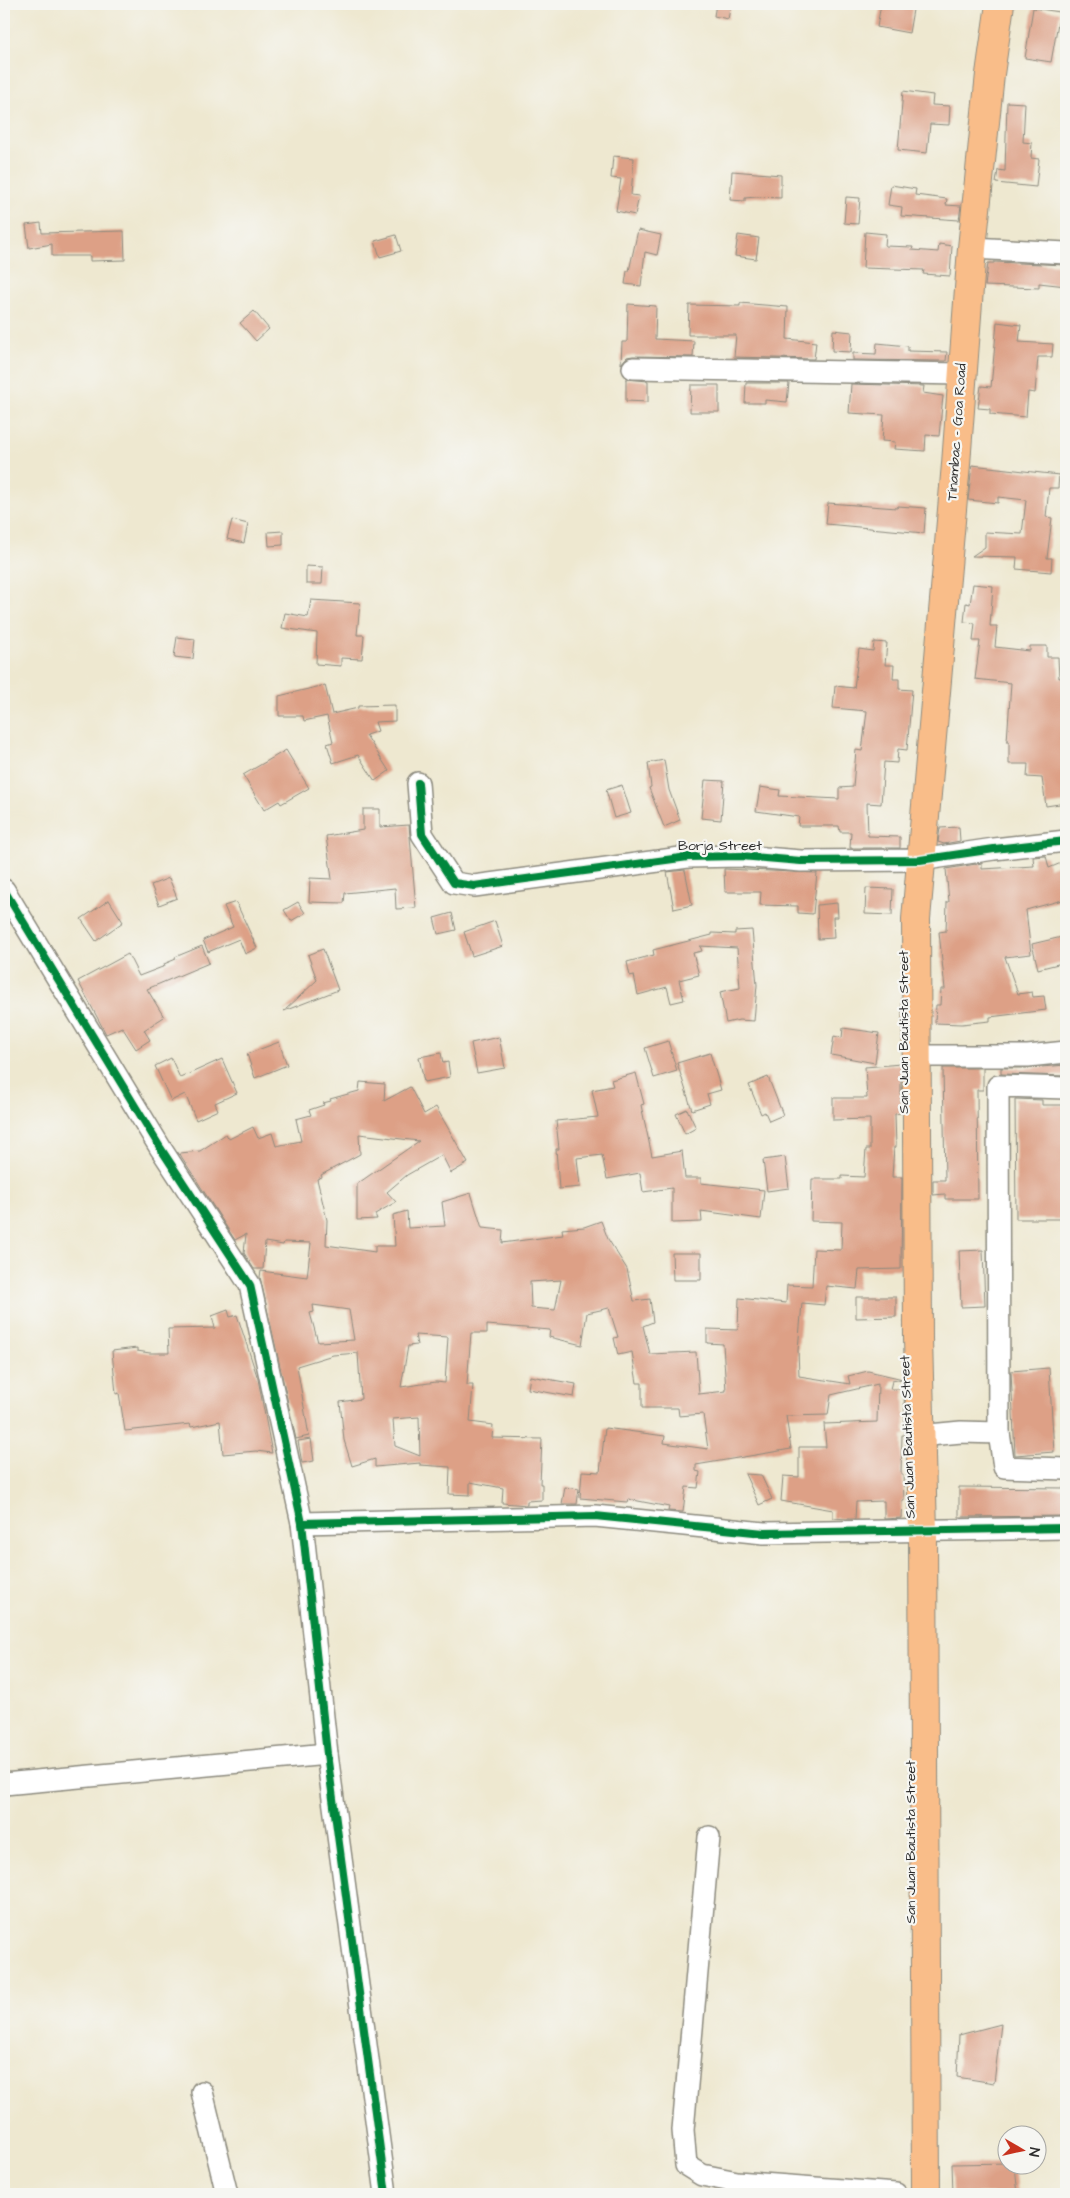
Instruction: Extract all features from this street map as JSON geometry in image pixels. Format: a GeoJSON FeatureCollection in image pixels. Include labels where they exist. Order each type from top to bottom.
{"type":"FeatureCollection","features":[{"type":"Feature","properties":{"kind":"main road","name":"Tinambac - Goa Road"},"geometry":{"type":"LineString","coordinates":[[920,860],[956,464],[961,374],[972,248],[990,74],[1000,4]]}},
{"type":"Feature","properties":{"kind":"main road","name":"San Juan Bautista Street"},"geometry":{"type":"LineString","coordinates":[[920,860],[916,919],[919,1436],[923,1532],[926,2194]]}},
{"type":"Feature","properties":{"kind":"street"},"geometry":{"type":"LineString","coordinates":[[972,248],[1066,253]]}},
{"type":"Feature","properties":{"kind":"street"},"geometry":{"type":"LineString","coordinates":[[633,368],[961,374]]}},
{"type":"Feature","properties":{"kind":"street","name":"Borja Street"},"geometry":{"type":"LineString","coordinates":[[418,783],[422,834],[454,883],[474,886],[688,857],[741,856],[801,860],[920,860],[1066,841]]}},
{"type":"Feature","properties":{"kind":"street"},"geometry":{"type":"LineString","coordinates":[[4,890],[161,1150],[250,1285],[302,1523],[327,1754],[386,2194]]}},
{"type":"Feature","properties":{"kind":"street"},"geometry":{"type":"LineString","coordinates":[[917,1056],[1028,1056],[1066,1052]]}},
{"type":"Feature","properties":{"kind":"street"},"geometry":{"type":"LineString","coordinates":[[1066,1088],[998,1086],[999,1432],[1004,1467],[1066,1469]]}},
{"type":"Feature","properties":{"kind":"street"},"geometry":{"type":"LineString","coordinates":[[919,1436],[961,1432],[999,1432]]}},
{"type":"Feature","properties":{"kind":"street"},"geometry":{"type":"LineString","coordinates":[[302,1523],[595,1516],[764,1533],[923,1532],[1066,1528]]}},
{"type":"Feature","properties":{"kind":"street"},"geometry":{"type":"LineString","coordinates":[[4,1784],[327,1754]]}},
{"type":"Feature","properties":{"kind":"street"},"geometry":{"type":"LineString","coordinates":[[709,1837],[683,2130],[686,2164],[702,2175],[736,2182],[896,2194]]}},
{"type":"Feature","properties":{"kind":"street"},"geometry":{"type":"LineString","coordinates":[[202,2092],[227,2194]]}},
{"type":"Feature","properties":{"kind":"building"},"geometry":{"type":"Polygon","coordinates":[[[716,4],[731,4],[728,19],[714,16],[716,4]]]}},
{"type":"Feature","properties":{"kind":"building"},"geometry":{"type":"Polygon","coordinates":[[[881,4],[914,4],[909,33],[877,27],[881,4]]]}},
{"type":"Feature","properties":{"kind":"building"},"geometry":{"type":"Polygon","coordinates":[[[1033,8],[1060,12],[1051,62],[1025,58],[1033,8]]]}},
{"type":"Feature","properties":{"kind":"building"},"geometry":{"type":"Polygon","coordinates":[[[903,91],[933,95],[932,105],[950,106],[949,125],[930,124],[927,153],[898,150],[903,91]]]}},
{"type":"Feature","properties":{"kind":"building"},"geometry":{"type":"Polygon","coordinates":[[[1007,102],[1025,103],[1023,142],[1032,143],[1031,158],[1039,159],[1036,187],[996,183],[998,170],[1005,171],[1007,102]]]}},
{"type":"Feature","properties":{"kind":"building"},"geometry":{"type":"Polygon","coordinates":[[[613,156],[634,158],[631,195],[639,196],[635,215],[616,211],[621,179],[611,178],[613,156]]]}},
{"type":"Feature","properties":{"kind":"building"},"geometry":{"type":"Polygon","coordinates":[[[732,171],[781,175],[781,198],[756,197],[745,198],[745,201],[730,200],[732,171]]]}},
{"type":"Feature","properties":{"kind":"building"},"geometry":{"type":"Polygon","coordinates":[[[891,185],[916,189],[915,195],[947,199],[946,205],[961,206],[959,220],[901,216],[902,207],[888,205],[891,185]]]}},
{"type":"Feature","properties":{"kind":"building"},"geometry":{"type":"Polygon","coordinates":[[[846,197],[860,198],[858,224],[844,223],[846,197]]]}},
{"type":"Feature","properties":{"kind":"building"},"geometry":{"type":"Polygon","coordinates":[[[41,223],[42,233],[124,231],[125,260],[90,261],[90,256],[52,256],[52,244],[29,248],[26,225],[41,223]]]}},
{"type":"Feature","properties":{"kind":"building"},"geometry":{"type":"Polygon","coordinates":[[[638,230],[661,235],[657,255],[645,252],[641,286],[625,284],[638,230]]]}},
{"type":"Feature","properties":{"kind":"building"},"geometry":{"type":"Polygon","coordinates":[[[865,232],[886,234],[885,246],[913,247],[912,250],[938,252],[939,244],[952,246],[950,276],[923,274],[924,270],[863,268],[865,232]]]}},
{"type":"Feature","properties":{"kind":"building"},"geometry":{"type":"Polygon","coordinates":[[[396,235],[401,251],[380,257],[375,241],[396,235]]]}},
{"type":"Feature","properties":{"kind":"building"},"geometry":{"type":"Polygon","coordinates":[[[738,235],[759,238],[756,259],[735,256],[738,235]]]}},
{"type":"Feature","properties":{"kind":"building"},"geometry":{"type":"Polygon","coordinates":[[[988,263],[1066,265],[1066,286],[1039,283],[1039,288],[985,286],[988,263]]]}},
{"type":"Feature","properties":{"kind":"building"},"geometry":{"type":"Polygon","coordinates":[[[740,303],[788,307],[787,339],[816,342],[814,359],[734,357],[736,335],[688,335],[689,305],[740,306],[740,303]]]}},
{"type":"Feature","properties":{"kind":"building"},"geometry":{"type":"Polygon","coordinates":[[[628,304],[656,306],[655,339],[694,341],[693,357],[633,356],[627,357],[621,364],[622,342],[627,342],[628,304]]]}},
{"type":"Feature","properties":{"kind":"building"},"geometry":{"type":"Polygon","coordinates":[[[254,311],[269,329],[256,341],[240,323],[254,311]]]}},
{"type":"Feature","properties":{"kind":"building"},"geometry":{"type":"Polygon","coordinates":[[[997,322],[1021,325],[1019,342],[1053,344],[1052,357],[1038,357],[1035,393],[1028,392],[1026,417],[990,414],[990,409],[978,408],[981,386],[991,387],[997,322]]]}},
{"type":"Feature","properties":{"kind":"building"},"geometry":{"type":"Polygon","coordinates":[[[833,330],[852,332],[851,352],[832,351],[833,330]]]}},
{"type":"Feature","properties":{"kind":"building"},"geometry":{"type":"Polygon","coordinates":[[[877,343],[908,346],[908,351],[947,352],[946,361],[853,360],[853,353],[876,354],[877,343]]]}},
{"type":"Feature","properties":{"kind":"building"},"geometry":{"type":"Polygon","coordinates":[[[626,379],[648,381],[648,402],[626,401],[626,379]]]}},
{"type":"Feature","properties":{"kind":"building"},"geometry":{"type":"Polygon","coordinates":[[[746,383],[789,383],[787,402],[765,400],[765,403],[745,403],[746,383]]]}},
{"type":"Feature","properties":{"kind":"building"},"geometry":{"type":"Polygon","coordinates":[[[851,384],[924,386],[923,393],[943,396],[939,436],[926,435],[925,451],[894,449],[895,442],[882,441],[884,415],[849,413],[851,384]]]}},
{"type":"Feature","properties":{"kind":"building"},"geometry":{"type":"Polygon","coordinates":[[[691,385],[719,385],[719,412],[690,412],[691,385]]]}},
{"type":"Feature","properties":{"kind":"building"},"geometry":{"type":"Polygon","coordinates":[[[972,465],[1059,475],[1058,488],[1049,488],[1046,517],[1052,518],[1047,558],[1052,558],[1051,572],[1016,569],[1017,557],[972,556],[985,547],[985,532],[1022,534],[1026,500],[998,497],[998,503],[968,500],[972,465]]]}},
{"type":"Feature","properties":{"kind":"building"},"geometry":{"type":"Polygon","coordinates":[[[828,503],[926,508],[924,533],[826,524],[828,503]]]}},
{"type":"Feature","properties":{"kind":"building"},"geometry":{"type":"Polygon","coordinates":[[[232,520],[248,524],[244,543],[227,539],[232,520]]]}},
{"type":"Feature","properties":{"kind":"building"},"geometry":{"type":"Polygon","coordinates":[[[283,531],[283,545],[269,546],[268,532],[283,531]]]}},
{"type":"Feature","properties":{"kind":"building"},"geometry":{"type":"Polygon","coordinates":[[[306,566],[323,567],[322,584],[306,584],[306,566]]]}},
{"type":"Feature","properties":{"kind":"building"},"geometry":{"type":"Polygon","coordinates":[[[973,584],[993,586],[990,626],[997,626],[995,647],[1030,651],[1030,646],[1047,646],[1047,657],[1058,657],[1059,678],[1066,677],[1066,803],[1046,806],[1042,778],[1027,777],[1028,764],[1009,764],[1009,741],[1007,741],[1011,683],[975,679],[980,641],[973,641],[975,623],[964,622],[966,603],[970,604],[973,584]]]}},
{"type":"Feature","properties":{"kind":"building"},"geometry":{"type":"Polygon","coordinates":[[[311,600],[360,603],[357,635],[364,635],[362,659],[341,658],[341,666],[316,664],[317,633],[282,628],[285,613],[308,617],[311,600]]]}},
{"type":"Feature","properties":{"kind":"building"},"geometry":{"type":"Polygon","coordinates":[[[177,637],[195,639],[193,659],[174,657],[177,637]]]}},
{"type":"Feature","properties":{"kind":"building"},"geometry":{"type":"Polygon","coordinates":[[[874,642],[887,643],[885,665],[894,665],[893,679],[899,679],[899,689],[912,690],[907,750],[898,749],[897,763],[884,762],[881,804],[867,803],[868,836],[900,837],[900,848],[850,848],[851,832],[840,832],[839,826],[798,826],[799,817],[756,811],[760,787],[780,790],[779,796],[839,799],[839,788],[853,787],[856,750],[862,751],[867,711],[833,708],[835,686],[854,688],[859,649],[873,651],[874,642]]]}},
{"type":"Feature","properties":{"kind":"building"},"geometry":{"type":"Polygon","coordinates":[[[325,685],[332,714],[358,708],[358,706],[395,705],[395,721],[375,722],[378,731],[366,735],[389,771],[375,781],[358,755],[333,763],[327,744],[333,742],[327,716],[304,721],[303,716],[279,716],[279,696],[325,685]]]}},
{"type":"Feature","properties":{"kind":"building"},"geometry":{"type":"Polygon","coordinates":[[[286,750],[309,788],[281,804],[279,801],[264,810],[243,775],[286,750]]]}},
{"type":"Feature","properties":{"kind":"building"},"geometry":{"type":"Polygon","coordinates":[[[664,760],[669,790],[680,820],[664,827],[649,788],[651,787],[648,763],[664,760]]]}},
{"type":"Feature","properties":{"kind":"building"},"geometry":{"type":"Polygon","coordinates":[[[705,780],[724,781],[721,820],[701,818],[705,780]]]}},
{"type":"Feature","properties":{"kind":"building"},"geometry":{"type":"Polygon","coordinates":[[[622,785],[631,813],[614,818],[606,790],[622,785]]]}},
{"type":"Feature","properties":{"kind":"building"},"geometry":{"type":"Polygon","coordinates":[[[363,809],[380,809],[380,827],[409,825],[416,908],[396,909],[395,888],[345,893],[344,903],[309,902],[310,878],[332,879],[326,836],[363,830],[363,809]]]}},
{"type":"Feature","properties":{"kind":"building"},"geometry":{"type":"Polygon","coordinates":[[[959,827],[960,841],[944,844],[938,842],[940,828],[959,827]]]}},
{"type":"Feature","properties":{"kind":"building"},"geometry":{"type":"Polygon","coordinates":[[[1046,856],[1049,868],[1066,861],[1066,899],[1026,910],[1031,954],[1005,957],[1018,994],[1032,992],[1033,997],[1044,996],[1046,1010],[990,1017],[990,1021],[962,1024],[935,1023],[936,1005],[940,1005],[941,989],[945,989],[939,932],[946,931],[947,902],[949,902],[946,869],[982,863],[982,869],[1034,866],[1033,857],[1046,856]]]}},
{"type":"Feature","properties":{"kind":"building"},"geometry":{"type":"Polygon","coordinates":[[[724,869],[817,873],[813,914],[798,913],[798,906],[760,905],[761,892],[725,892],[724,869]]]}},
{"type":"Feature","properties":{"kind":"building"},"geometry":{"type":"Polygon","coordinates":[[[685,870],[692,905],[674,909],[667,872],[685,870]]]}},
{"type":"Feature","properties":{"kind":"building"},"geometry":{"type":"Polygon","coordinates":[[[169,878],[177,898],[159,905],[151,885],[169,878]]]}},
{"type":"Feature","properties":{"kind":"building"},"geometry":{"type":"Polygon","coordinates":[[[866,888],[893,889],[892,915],[865,914],[866,888]]]}},
{"type":"Feature","properties":{"kind":"building"},"geometry":{"type":"Polygon","coordinates":[[[109,900],[123,922],[96,941],[81,919],[109,900]]]}},
{"type":"Feature","properties":{"kind":"building"},"geometry":{"type":"Polygon","coordinates":[[[236,902],[257,948],[245,954],[239,939],[208,952],[203,940],[233,927],[224,906],[236,902]]]}},
{"type":"Feature","properties":{"kind":"building"},"geometry":{"type":"Polygon","coordinates":[[[298,902],[305,913],[291,921],[284,910],[298,902]]]}},
{"type":"Feature","properties":{"kind":"building"},"geometry":{"type":"Polygon","coordinates":[[[837,903],[838,917],[833,917],[834,938],[818,939],[817,905],[837,903]]]}},
{"type":"Feature","properties":{"kind":"building"},"geometry":{"type":"Polygon","coordinates":[[[452,913],[456,930],[438,934],[434,918],[452,913]]]}},
{"type":"Feature","properties":{"kind":"building"},"geometry":{"type":"Polygon","coordinates":[[[495,921],[503,946],[472,956],[464,932],[495,921]]]}},
{"type":"Feature","properties":{"kind":"building"},"geometry":{"type":"Polygon","coordinates":[[[752,930],[757,985],[754,1021],[739,1020],[726,1023],[720,992],[740,988],[737,948],[700,946],[702,951],[693,953],[699,975],[679,980],[684,1000],[671,1003],[667,987],[638,995],[634,975],[630,976],[627,962],[654,955],[653,950],[712,935],[712,933],[735,934],[735,931],[752,930]]]}},
{"type":"Feature","properties":{"kind":"building"},"geometry":{"type":"Polygon","coordinates":[[[1066,936],[1066,962],[1038,969],[1032,944],[1066,936]]]}},
{"type":"Feature","properties":{"kind":"building"},"geometry":{"type":"Polygon","coordinates":[[[202,946],[209,963],[147,989],[164,1017],[144,1030],[150,1040],[136,1049],[122,1027],[106,1034],[78,981],[128,954],[139,976],[165,966],[164,964],[176,959],[175,957],[202,946]]]}},
{"type":"Feature","properties":{"kind":"building"},"geometry":{"type":"Polygon","coordinates":[[[323,949],[338,990],[284,1011],[317,980],[308,955],[323,949]]]}},
{"type":"Feature","properties":{"kind":"building"},"geometry":{"type":"Polygon","coordinates":[[[843,1028],[879,1033],[875,1063],[831,1055],[834,1036],[842,1038],[843,1028]]]}},
{"type":"Feature","properties":{"kind":"building"},"geometry":{"type":"Polygon","coordinates":[[[499,1037],[505,1068],[477,1073],[471,1043],[499,1037]]]}},
{"type":"Feature","properties":{"kind":"building"},"geometry":{"type":"Polygon","coordinates":[[[668,1041],[677,1071],[654,1078],[645,1048],[668,1041]]]}},
{"type":"Feature","properties":{"kind":"building"},"geometry":{"type":"Polygon","coordinates":[[[279,1042],[287,1065],[255,1078],[247,1054],[279,1042]]]}},
{"type":"Feature","properties":{"kind":"building"},"geometry":{"type":"Polygon","coordinates":[[[441,1053],[443,1063],[448,1062],[450,1077],[424,1082],[419,1057],[441,1053]]]}},
{"type":"Feature","properties":{"kind":"building"},"geometry":{"type":"Polygon","coordinates":[[[710,1053],[721,1090],[707,1094],[710,1104],[692,1110],[677,1063],[710,1053]]]}},
{"type":"Feature","properties":{"kind":"building"},"geometry":{"type":"Polygon","coordinates":[[[171,1058],[180,1078],[222,1059],[237,1093],[215,1103],[218,1110],[196,1120],[185,1094],[171,1101],[155,1066],[171,1058]]]}},
{"type":"Feature","properties":{"kind":"building"},"geometry":{"type":"Polygon","coordinates":[[[901,1064],[901,1113],[895,1114],[896,1147],[894,1147],[892,1177],[902,1177],[901,1269],[859,1270],[857,1289],[826,1286],[824,1305],[802,1303],[798,1350],[799,1376],[850,1384],[848,1376],[868,1371],[903,1379],[892,1381],[890,1389],[904,1389],[905,1435],[902,1435],[901,1474],[903,1474],[904,1500],[902,1500],[901,1518],[884,1519],[884,1501],[856,1502],[855,1519],[847,1519],[833,1518],[833,1510],[781,1501],[783,1476],[799,1477],[799,1447],[826,1447],[824,1424],[877,1422],[878,1384],[831,1395],[828,1415],[786,1416],[791,1449],[696,1465],[696,1471],[700,1472],[698,1488],[686,1487],[683,1512],[668,1511],[669,1507],[628,1499],[627,1502],[580,1498],[582,1471],[600,1472],[605,1428],[665,1436],[664,1443],[708,1449],[703,1414],[679,1416],[678,1408],[642,1408],[642,1383],[637,1383],[632,1352],[618,1355],[614,1338],[618,1337],[609,1308],[587,1313],[582,1345],[549,1337],[550,1330],[487,1325],[487,1333],[471,1333],[467,1385],[473,1385],[470,1422],[493,1425],[492,1438],[542,1439],[540,1484],[542,1484],[542,1500],[527,1501],[527,1505],[502,1503],[503,1488],[470,1482],[470,1495],[449,1494],[450,1467],[420,1465],[420,1463],[375,1467],[375,1459],[352,1466],[344,1440],[340,1402],[361,1399],[358,1353],[333,1355],[297,1366],[309,1436],[296,1439],[260,1277],[261,1271],[307,1277],[311,1243],[284,1242],[283,1245],[265,1242],[263,1269],[254,1269],[244,1253],[246,1234],[235,1240],[180,1153],[200,1151],[226,1134],[229,1139],[253,1127],[258,1138],[272,1133],[276,1146],[301,1141],[296,1119],[311,1115],[309,1110],[324,1105],[323,1103],[331,1101],[330,1099],[359,1091],[360,1082],[385,1084],[384,1101],[410,1087],[424,1114],[436,1107],[468,1163],[451,1173],[442,1155],[407,1175],[387,1192],[396,1202],[375,1214],[377,1219],[357,1220],[357,1184],[419,1141],[359,1134],[360,1154],[317,1179],[327,1220],[326,1245],[375,1252],[375,1246],[395,1246],[393,1215],[407,1211],[408,1228],[445,1226],[442,1202],[471,1193],[482,1228],[503,1230],[502,1243],[563,1235],[562,1229],[584,1227],[601,1221],[608,1239],[627,1269],[634,1301],[650,1299],[653,1322],[643,1326],[650,1354],[696,1352],[699,1394],[726,1391],[723,1344],[707,1343],[707,1329],[738,1330],[739,1298],[786,1303],[787,1285],[812,1286],[814,1249],[841,1250],[842,1222],[811,1221],[812,1179],[842,1179],[842,1176],[864,1177],[866,1149],[870,1149],[870,1119],[833,1120],[833,1098],[867,1098],[865,1067],[901,1064]],[[561,1280],[530,1282],[531,1308],[555,1310],[561,1280]],[[313,1305],[314,1312],[310,1313],[318,1342],[354,1340],[349,1310],[313,1305]],[[415,1335],[417,1345],[408,1346],[401,1387],[436,1382],[445,1383],[448,1337],[415,1335]],[[419,1417],[393,1419],[395,1446],[420,1456],[419,1417]]]}},
{"type":"Feature","properties":{"kind":"building"},"geometry":{"type":"Polygon","coordinates":[[[1066,1065],[1066,1076],[1001,1074],[1001,1068],[1066,1065]]]}},
{"type":"Feature","properties":{"kind":"building"},"geometry":{"type":"Polygon","coordinates":[[[943,1068],[983,1068],[983,1090],[977,1090],[978,1199],[945,1199],[945,1194],[933,1195],[933,1180],[945,1180],[943,1068]]]}},
{"type":"Feature","properties":{"kind":"building"},"geometry":{"type":"Polygon","coordinates":[[[636,1073],[644,1104],[641,1105],[652,1156],[682,1151],[685,1178],[701,1178],[701,1183],[764,1190],[761,1219],[701,1211],[702,1222],[672,1223],[672,1188],[643,1192],[640,1173],[607,1179],[602,1155],[577,1158],[580,1187],[559,1189],[556,1149],[559,1149],[556,1121],[598,1117],[592,1090],[613,1086],[611,1080],[636,1073]]]}},
{"type":"Feature","properties":{"kind":"building"},"geometry":{"type":"Polygon","coordinates":[[[768,1077],[783,1115],[769,1121],[765,1112],[761,1114],[749,1085],[768,1077]]]}},
{"type":"Feature","properties":{"kind":"building"},"geometry":{"type":"Polygon","coordinates":[[[1015,1099],[1042,1100],[1042,1105],[1066,1105],[1066,1219],[1016,1219],[1015,1099]]]}},
{"type":"Feature","properties":{"kind":"building"},"geometry":{"type":"Polygon","coordinates":[[[687,1109],[696,1128],[685,1134],[676,1114],[687,1109]]]}},
{"type":"Feature","properties":{"kind":"building"},"geometry":{"type":"Polygon","coordinates":[[[785,1157],[789,1188],[767,1191],[763,1160],[785,1157]]]}},
{"type":"Feature","properties":{"kind":"building"},"geometry":{"type":"Polygon","coordinates":[[[983,1250],[985,1306],[961,1307],[959,1251],[983,1250]]]}},
{"type":"Feature","properties":{"kind":"building"},"geometry":{"type":"Polygon","coordinates":[[[672,1253],[701,1253],[701,1280],[673,1280],[672,1253]]]}},
{"type":"Feature","properties":{"kind":"building"},"geometry":{"type":"Polygon","coordinates":[[[856,1297],[896,1297],[896,1317],[856,1318],[856,1297]]]}},
{"type":"Feature","properties":{"kind":"building"},"geometry":{"type":"Polygon","coordinates":[[[228,1310],[230,1317],[237,1315],[258,1379],[272,1453],[256,1451],[223,1454],[220,1421],[191,1427],[190,1424],[125,1431],[119,1393],[116,1394],[112,1351],[137,1348],[137,1351],[169,1353],[168,1329],[215,1328],[212,1316],[228,1310]]]}},
{"type":"Feature","properties":{"kind":"building"},"geometry":{"type":"Polygon","coordinates":[[[1049,1368],[1054,1452],[1015,1455],[1011,1371],[1049,1368]]]}},
{"type":"Feature","properties":{"kind":"building"},"geometry":{"type":"Polygon","coordinates":[[[530,1376],[576,1384],[574,1397],[528,1389],[530,1376]]]}},
{"type":"Feature","properties":{"kind":"building"},"geometry":{"type":"Polygon","coordinates":[[[311,1439],[314,1461],[302,1463],[298,1441],[311,1439]]]}},
{"type":"Feature","properties":{"kind":"building"},"geometry":{"type":"Polygon","coordinates":[[[745,1474],[761,1475],[772,1499],[759,1505],[745,1474]]]}},
{"type":"Feature","properties":{"kind":"building"},"geometry":{"type":"Polygon","coordinates":[[[565,1487],[579,1489],[577,1504],[562,1504],[565,1487]]]}},
{"type":"Feature","properties":{"kind":"building"},"geometry":{"type":"Polygon","coordinates":[[[959,1487],[1066,1488],[1066,1516],[959,1517],[959,1487]]]}},
{"type":"Feature","properties":{"kind":"building"},"geometry":{"type":"Polygon","coordinates":[[[1001,2024],[994,2083],[957,2077],[959,2035],[1001,2024]]]}},
{"type":"Feature","properties":{"kind":"building"},"geometry":{"type":"Polygon","coordinates":[[[998,2163],[998,2176],[1016,2176],[1018,2194],[953,2194],[952,2164],[998,2163]]]}},
{"type":"Feature","properties":{"kind":"cycle path"},"geometry":{"type":"LineString","coordinates":[[418,783],[422,834],[454,883],[474,886],[688,857],[741,856],[801,861],[920,860],[1066,841]]}},
{"type":"Feature","properties":{"kind":"cycle path"},"geometry":{"type":"LineString","coordinates":[[4,890],[161,1149],[250,1285],[302,1523],[327,1754],[386,2194]]}},
{"type":"Feature","properties":{"kind":"cycle path"},"geometry":{"type":"LineString","coordinates":[[302,1523],[595,1516],[764,1533],[1066,1528]]}}]}
